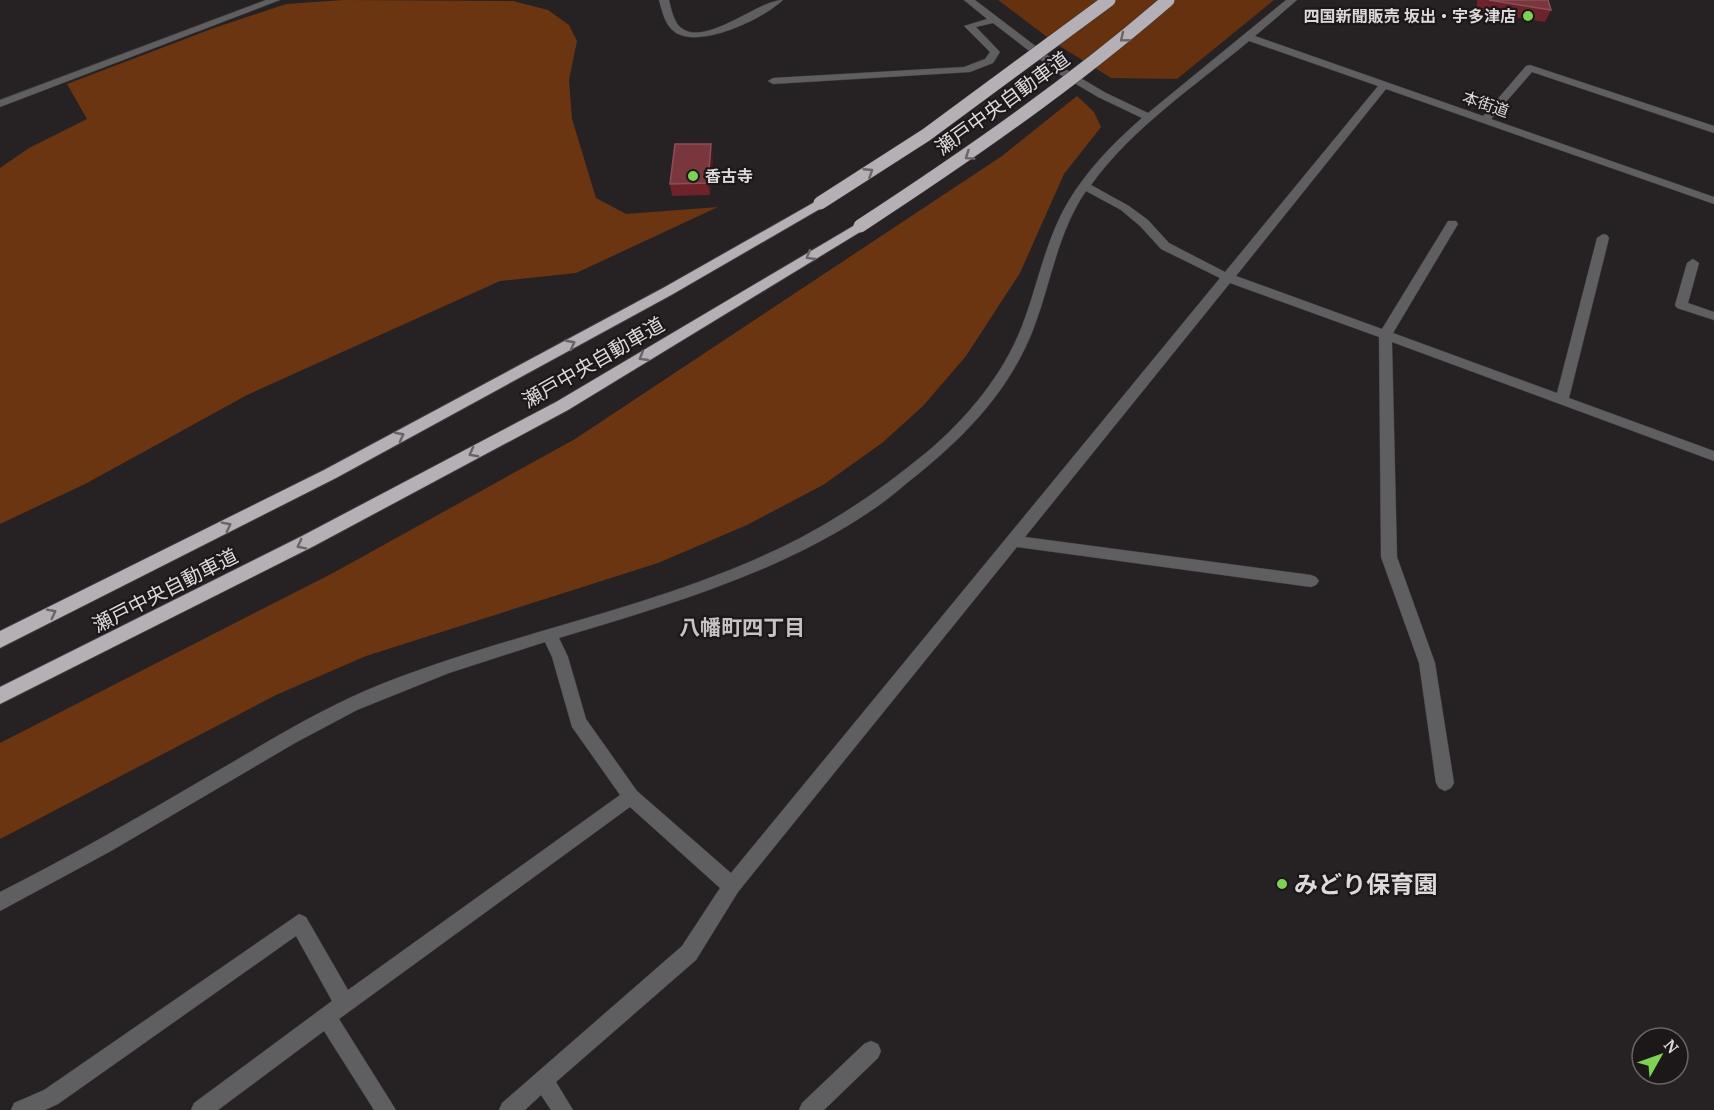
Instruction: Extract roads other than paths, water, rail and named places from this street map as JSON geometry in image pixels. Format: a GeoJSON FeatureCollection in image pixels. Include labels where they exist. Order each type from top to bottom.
{"type":"FeatureCollection","features":[{"type":"Feature","properties":{"kind":"highway","name":"瀬戸中央自動車道"},"geometry":{"type":"LineString","coordinates":[[0,640],[330,474],[668,291],[820,203],[935,128],[1108,0]]}},
{"type":"Feature","properties":{"kind":"highway","name":"瀬戸中央自動車道"},"geometry":{"type":"LineString","coordinates":[[0,696],[308,541],[562,406],[860,226],[970,155],[1055,93],[1168,0]]}},
{"type":"Feature","properties":{"kind":"street"},"geometry":{"type":"LineString","coordinates":[[0,104],[147,49],[192,29],[275,0]]}},
{"type":"Feature","properties":{"kind":"street"},"geometry":{"type":"LineString","coordinates":[[664,0],[670,20],[677,29],[685,33],[701,34],[719,31],[778,0]]}},
{"type":"Feature","properties":{"kind":"street"},"geometry":{"type":"LineString","coordinates":[[969,0],[1063,72],[1102,95],[1149,117]]}},
{"type":"Feature","properties":{"kind":"street"},"geometry":{"type":"LineString","coordinates":[[0,902],[106,844],[303,730],[371,696],[432,672],[700,588],[772,559],[836,525],[885,493],[933,455],[976,411],[1013,361],[1030,320],[1067,214],[1085,186],[1110,156],[1149,117],[1292,0]]}},
{"type":"Feature","properties":{"kind":"street"},"geometry":{"type":"LineString","coordinates":[[773,81],[966,70],[989,61],[995,52],[969,26],[993,20]]}},
{"type":"Feature","properties":{"kind":"street","name":"本街道"},"geometry":{"type":"LineString","coordinates":[[1248,37],[1714,201]]}},
{"type":"Feature","properties":{"kind":"street"},"geometry":{"type":"LineString","coordinates":[[1485,120],[1530,68],[1714,130]]}},
{"type":"Feature","properties":{"kind":"street"},"geometry":{"type":"LineString","coordinates":[[509,1110],[688,953],[732,885],[1385,84]]}},
{"type":"Feature","properties":{"kind":"street"},"geometry":{"type":"LineString","coordinates":[[1085,186],[1125,208],[1144,223],[1165,246],[1227,277],[1714,456]]}},
{"type":"Feature","properties":{"kind":"street"},"geometry":{"type":"LineString","coordinates":[[1445,783],[1427,663],[1389,557],[1385,335],[1452,224]]}},
{"type":"Feature","properties":{"kind":"street"},"geometry":{"type":"LineString","coordinates":[[1562,400],[1603,238]]}},
{"type":"Feature","properties":{"kind":"street"},"geometry":{"type":"LineString","coordinates":[[1693,263],[1681,305],[1714,316]]}},
{"type":"Feature","properties":{"kind":"street"},"geometry":{"type":"LineString","coordinates":[[1012,541],[1311,581]]}},
{"type":"Feature","properties":{"kind":"street"},"geometry":{"type":"LineString","coordinates":[[550,635],[560,657],[578,722],[631,797],[732,885]]}},
{"type":"Feature","properties":{"kind":"street"},"geometry":{"type":"LineString","coordinates":[[201,1110],[631,797]]}},
{"type":"Feature","properties":{"kind":"street"},"geometry":{"type":"LineString","coordinates":[[21,1110],[51,1097],[299,923],[345,1004]]}},
{"type":"Feature","properties":{"kind":"street"},"geometry":{"type":"LineString","coordinates":[[326,1017],[386,1110]]}},
{"type":"Feature","properties":{"kind":"street"},"geometry":{"type":"LineString","coordinates":[[809,1110],[870,1051]]}},
{"type":"Feature","properties":{"kind":"street"},"geometry":{"type":"LineString","coordinates":[[543,1080],[563,1110]]}},
{"type":"Feature","properties":{"kind":"place","name":"四国新聞販売 坂出・宇多津店"},"geometry":{"type":"Point","coordinates":[1528,16]}},
{"type":"Feature","properties":{"kind":"place","name":"香古寺"},"geometry":{"type":"Point","coordinates":[693,176]}},
{"type":"Feature","properties":{"kind":"place","name":"みどり保育園"},"geometry":{"type":"Point","coordinates":[1282,884]}},
{"type":"Feature","properties":{"kind":"district","name":"八幡町四丁目"},"geometry":{"type":"Point","coordinates":[742,627]}}]}
